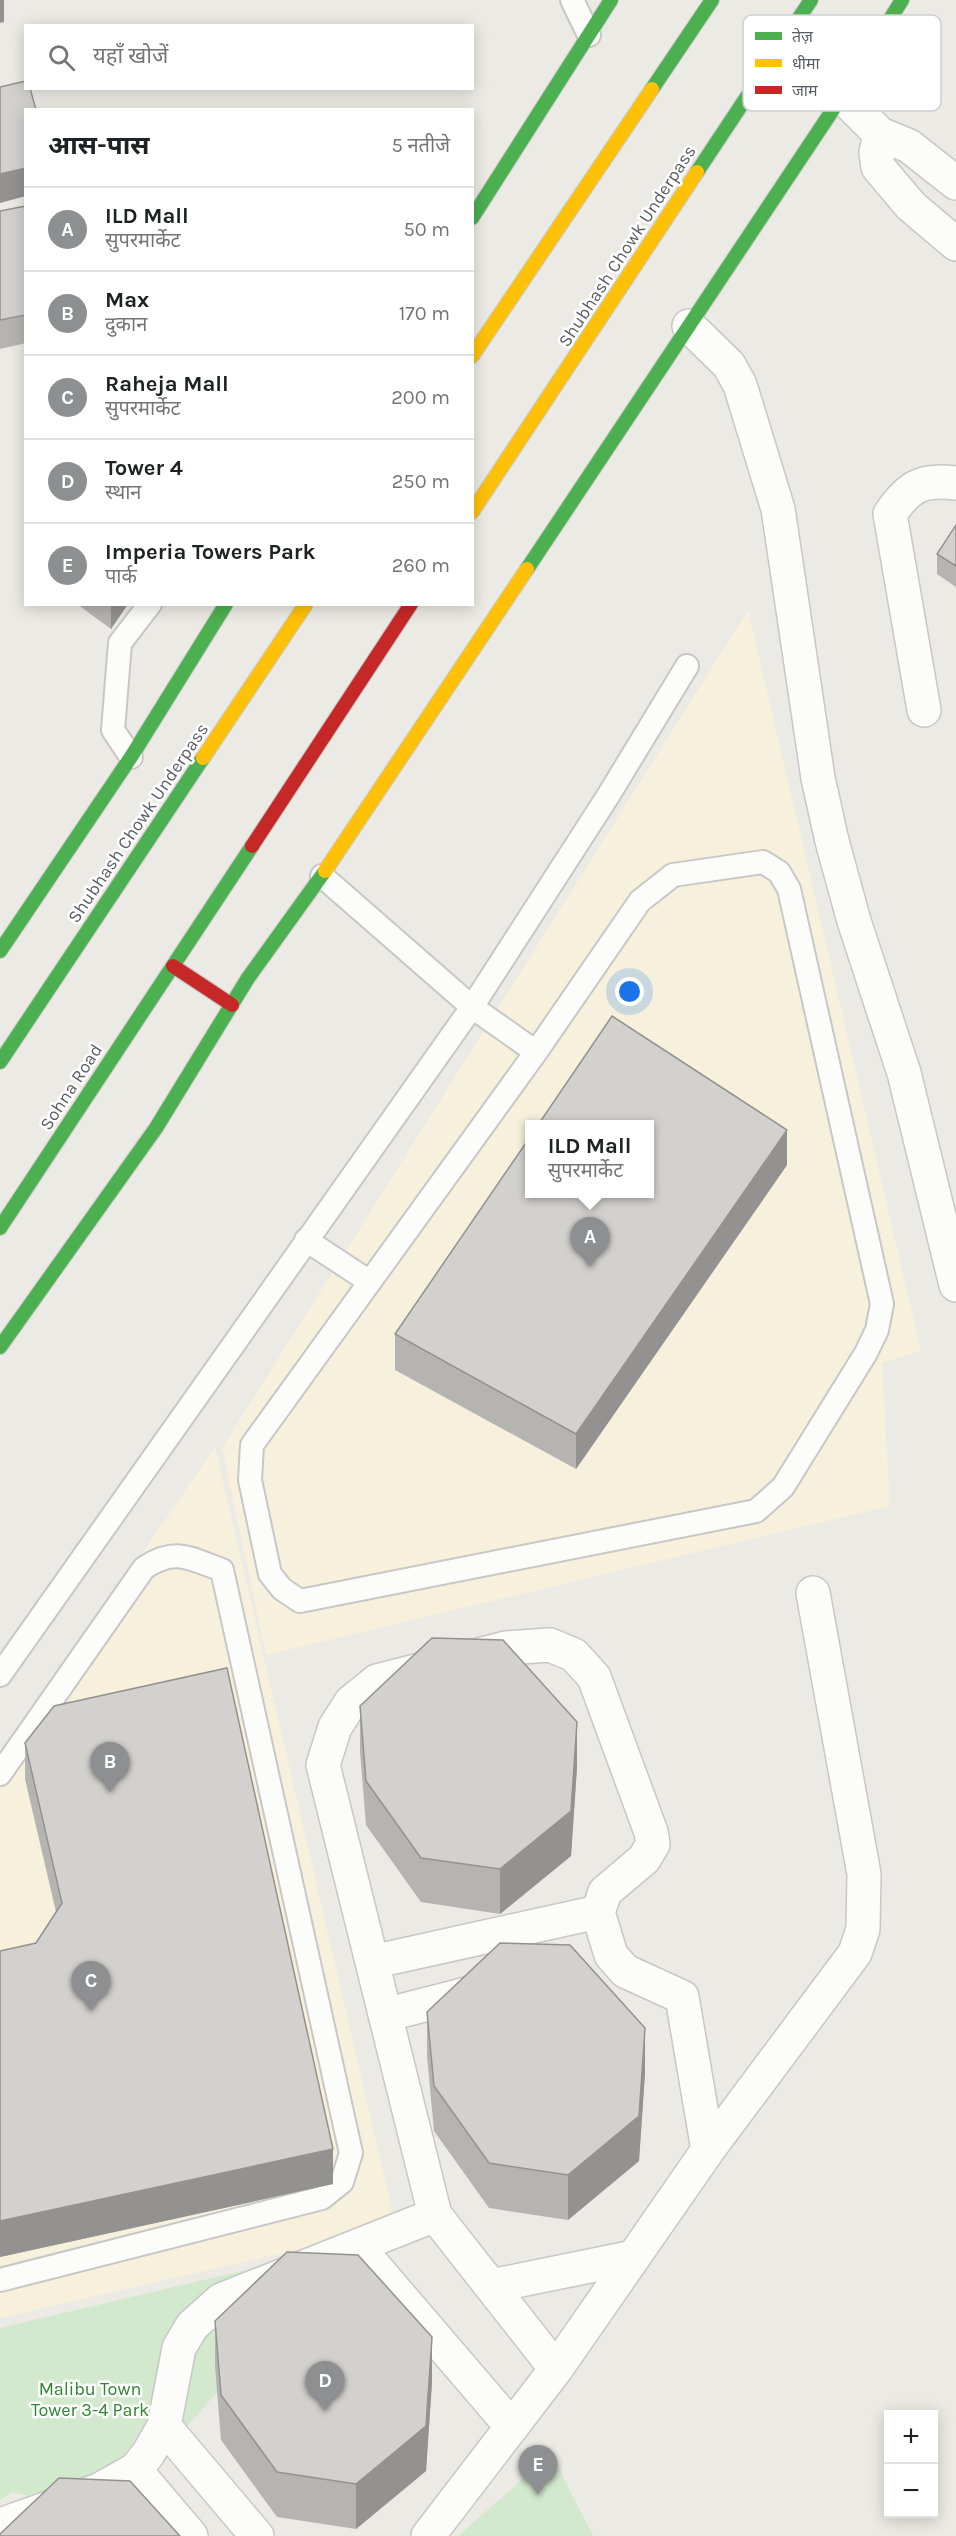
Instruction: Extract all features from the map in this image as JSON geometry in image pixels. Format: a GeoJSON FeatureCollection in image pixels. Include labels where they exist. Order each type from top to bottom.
{"type":"FeatureCollection","features":[{"type":"Feature","properties":{"kind":"main road"},"geometry":{"type":"LineString","coordinates":[[474,215],[611,0]]}},
{"type":"Feature","properties":{"kind":"main road"},"geometry":{"type":"LineString","coordinates":[[474,353],[712,0]]}},
{"type":"Feature","properties":{"kind":"main road","name":"Shubhash Chowk Underpass"},"geometry":{"type":"LineString","coordinates":[[801,15],[811,0]]}},
{"type":"Feature","properties":{"kind":"main road"},"geometry":{"type":"LineString","coordinates":[[893,15],[902,0]]}},
{"type":"Feature","properties":{"kind":"main road","name":"Shubhash Chowk Underpass"},"geometry":{"type":"LineString","coordinates":[[474,509],[743,103]]}},
{"type":"Feature","properties":{"kind":"main road"},"geometry":{"type":"LineString","coordinates":[[0,1347],[156,1128],[232,1005],[322,876],[832,111]]}},
{"type":"Feature","properties":{"kind":"main road"},"geometry":{"type":"LineString","coordinates":[[0,951],[130,757],[225,606]]}},
{"type":"Feature","properties":{"kind":"main road","name":"Shubhash Chowk Underpass"},"geometry":{"type":"LineString","coordinates":[[0,1062],[305,606]]}},
{"type":"Feature","properties":{"kind":"main road"},"geometry":{"type":"LineString","coordinates":[[232,1005],[172,966],[410,606]]}},
{"type":"Feature","properties":{"kind":"main road","name":"Sohna Road"},"geometry":{"type":"LineString","coordinates":[[0,1228],[172,966]]}},
{"type":"Feature","properties":{"kind":"street"},"geometry":{"type":"LineString","coordinates":[[857,111],[880,134],[909,146],[956,183]]}},
{"type":"Feature","properties":{"kind":"street"},"geometry":{"type":"LineString","coordinates":[[880,134],[876,153],[878,167],[911,206],[956,244]]}},
{"type":"Feature","properties":{"kind":"street"},"geometry":{"type":"LineString","coordinates":[[688,326],[729,365],[740,386],[778,509],[818,778],[832,842],[854,921],[904,1073],[956,1284]]}},
{"type":"Feature","properties":{"kind":"street"},"geometry":{"type":"LineString","coordinates":[[924,710],[890,514],[902,496],[918,484],[939,481],[956,483]]}},
{"type":"Feature","properties":{"kind":"street"},"geometry":{"type":"LineString","coordinates":[[428,2536],[556,2369],[708,2150],[855,1953],[863,1929],[864,1874],[813,1593]]}},
{"type":"Feature","properties":{"kind":"street"},"geometry":{"type":"LineString","coordinates":[[556,2369],[435,2215],[323,1765],[335,1727],[351,1702],[377,1681],[506,1648],[550,1645],[574,1655],[594,1677],[651,1832],[652,1844],[644,1859],[605,1892],[598,1912],[611,1955],[625,1971],[682,1997],[708,2150]]}},
{"type":"Feature","properties":{"kind":"street"},"geometry":{"type":"LineString","coordinates":[[372,1962],[598,1912]]}},
{"type":"Feature","properties":{"kind":"street"},"geometry":{"type":"LineString","coordinates":[[577,1964],[611,1955]]}},
{"type":"Feature","properties":{"kind":"street"},"geometry":{"type":"LineString","coordinates":[[385,2015],[509,1982]]}},
{"type":"Feature","properties":{"kind":"street"},"geometry":{"type":"LineString","coordinates":[[0,2524],[99,2490],[135,2470],[148,2454],[164,2426],[179,2349],[192,2326],[221,2300],[435,2215]]}},
{"type":"Feature","properties":{"kind":"street"},"geometry":{"type":"LineString","coordinates":[[357,2246],[512,2427]]}},
{"type":"Feature","properties":{"kind":"street"},"geometry":{"type":"LineString","coordinates":[[491,2286],[634,2257]]}},
{"type":"Feature","properties":{"kind":"street"},"geometry":{"type":"LineString","coordinates":[[164,2426],[257,2536]]}},
{"type":"Feature","properties":{"kind":"street"},"geometry":{"type":"LineString","coordinates":[[135,2470],[191,2536]]}},
{"type":"Feature","properties":{"kind":"lane"},"geometry":{"type":"LineString","coordinates":[[572,0],[589,35]]}},
{"type":"Feature","properties":{"kind":"lane"},"geometry":{"type":"LineString","coordinates":[[130,757],[113,730],[120,643],[148,606]]}},
{"type":"Feature","properties":{"kind":"lane"},"geometry":{"type":"LineString","coordinates":[[0,1675],[472,1007],[608,796],[687,666]]}},
{"type":"Feature","properties":{"kind":"lane"},"geometry":{"type":"LineString","coordinates":[[763,862],[779,872],[789,889],[882,1304],[877,1330],[866,1353],[783,1487],[756,1511],[300,1601],[282,1589],[270,1574],[250,1480],[252,1445],[536,1052],[640,901],[658,884],[673,875],[763,862]]}},
{"type":"Feature","properties":{"kind":"lane"},"geometry":{"type":"LineString","coordinates":[[322,876],[472,1007],[536,1052]]}},
{"type":"Feature","properties":{"kind":"lane"},"geometry":{"type":"LineString","coordinates":[[306,1240],[370,1282]]}},
{"type":"Feature","properties":{"kind":"lane"},"geometry":{"type":"LineString","coordinates":[[0,1774],[144,1568],[161,1556],[186,1556],[222,1570],[351,2153],[342,2182],[322,2198],[0,2280]]}},
{"type":"Feature","properties":{"kind":"shaded area"},"geometry":{"type":"Polygon","coordinates":[[[748,610],[921,1351],[882,1363],[890,1506],[266,1655],[222,1448],[748,610]]]}},
{"type":"Feature","properties":{"kind":"shaded area"},"geometry":{"type":"Polygon","coordinates":[[[215,1447],[396,2227],[0,2318],[0,1761],[215,1447]]]}},
{"type":"Feature","properties":{"kind":"green space","name":"Malibu Town Tower 3-4 Park"},"geometry":{"type":"Polygon","coordinates":[[[280,2262],[295,2305],[108,2515],[12,2492],[0,2500],[0,2328],[280,2262]]]}},
{"type":"Feature","properties":{"kind":"green space"},"geometry":{"type":"Polygon","coordinates":[[[551,2454],[593,2536],[458,2536],[551,2454]]]}},
{"type":"Feature","properties":{"kind":"building"},"geometry":{"type":"Polygon","coordinates":[[[24,81],[24,90],[31,90],[35,108],[24,108],[24,168],[0,174],[0,87],[24,81]]]}},
{"type":"Feature","properties":{"kind":"building"},"geometry":{"type":"Polygon","coordinates":[[[24,206],[24,315],[0,320],[0,211],[24,206]]]}},
{"type":"Feature","properties":{"kind":"building"},"geometry":{"type":"Polygon","coordinates":[[[956,525],[956,566],[937,554],[956,525]]]}},
{"type":"Feature","properties":{"kind":"building"},"geometry":{"type":"Polygon","coordinates":[[[612,1016],[787,1130],[576,1434],[395,1334],[525,1144],[525,1198],[654,1198],[654,1120],[541,1120],[612,1016]]]}},
{"type":"Feature","properties":{"kind":"building"},"geometry":{"type":"Polygon","coordinates":[[[432,1638],[503,1640],[577,1722],[571,1811],[500,1869],[421,1858],[366,1781],[360,1706],[432,1638]]]}},
{"type":"Feature","properties":{"kind":"building"},"geometry":{"type":"Polygon","coordinates":[[[227,1668],[333,2149],[0,2221],[0,1951],[36,1943],[62,1903],[25,1743],[54,1706],[227,1668]]]}},
{"type":"Feature","properties":{"kind":"building"},"geometry":{"type":"Polygon","coordinates":[[[500,1943],[570,1945],[645,2028],[639,2116],[568,2175],[489,2163],[434,2086],[427,2012],[500,1943]]]}},
{"type":"Feature","properties":{"kind":"building"},"geometry":{"type":"Polygon","coordinates":[[[287,2252],[358,2255],[432,2337],[426,2426],[356,2484],[277,2472],[221,2395],[215,2321],[287,2252]]]}},
{"type":"Feature","properties":{"kind":"building"},"geometry":{"type":"Polygon","coordinates":[[[59,2478],[130,2481],[180,2536],[0,2536],[59,2478]]]}},
{"type":"Feature","properties":{"kind":"traffic: fast"},"geometry":{"type":"LineString","coordinates":[[474,215],[611,0]]}},
{"type":"Feature","properties":{"kind":"traffic: fast"},"geometry":{"type":"LineString","coordinates":[[652,89],[712,0]]}},
{"type":"Feature","properties":{"kind":"traffic: fast"},"geometry":{"type":"LineString","coordinates":[[801,15],[811,0]]}},
{"type":"Feature","properties":{"kind":"traffic: fast"},"geometry":{"type":"LineString","coordinates":[[893,15],[902,0]]}},
{"type":"Feature","properties":{"kind":"traffic: fast"},"geometry":{"type":"LineString","coordinates":[[697,172],[743,103]]}},
{"type":"Feature","properties":{"kind":"traffic: fast"},"geometry":{"type":"LineString","coordinates":[[527,569],[832,111]]}},
{"type":"Feature","properties":{"kind":"traffic: fast"},"geometry":{"type":"LineString","coordinates":[[0,951],[131,757],[225,606]]}},
{"type":"Feature","properties":{"kind":"traffic: fast"},"geometry":{"type":"LineString","coordinates":[[0,1062],[203,758]]}},
{"type":"Feature","properties":{"kind":"traffic: fast"},"geometry":{"type":"LineString","coordinates":[[0,1228],[252,846]]}},
{"type":"Feature","properties":{"kind":"traffic: fast"},"geometry":{"type":"LineString","coordinates":[[0,1347],[156,1128],[248,978],[325,871]]}},
{"type":"Feature","properties":{"kind":"traffic: slow"},"geometry":{"type":"LineString","coordinates":[[474,353],[652,89]]}},
{"type":"Feature","properties":{"kind":"traffic: slow"},"geometry":{"type":"LineString","coordinates":[[474,509],[697,172]]}},
{"type":"Feature","properties":{"kind":"traffic: slow"},"geometry":{"type":"LineString","coordinates":[[325,871],[527,569]]}},
{"type":"Feature","properties":{"kind":"traffic: slow"},"geometry":{"type":"LineString","coordinates":[[203,758],[305,606]]}},
{"type":"Feature","properties":{"kind":"traffic: jam"},"geometry":{"type":"LineString","coordinates":[[252,846],[410,606]]}},
{"type":"Feature","properties":{"kind":"traffic: jam"},"geometry":{"type":"LineString","coordinates":[[173,966],[232,1005]]}},
{"type":"Feature","properties":{"kind":"place","name":"ILD Mall"},"geometry":{"type":"Point","coordinates":[590,1267]}},
{"type":"Feature","properties":{"kind":"place","name":"Max"},"geometry":{"type":"Point","coordinates":[110,1792]}},
{"type":"Feature","properties":{"kind":"place","name":"Raheja Mall"},"geometry":{"type":"Point","coordinates":[91,2011]}},
{"type":"Feature","properties":{"kind":"place","name":"Tower 4"},"geometry":{"type":"Point","coordinates":[325,2411]}},
{"type":"Feature","properties":{"kind":"place","name":"Imperia Towers Park"},"geometry":{"type":"Point","coordinates":[538,2495]}}]}
